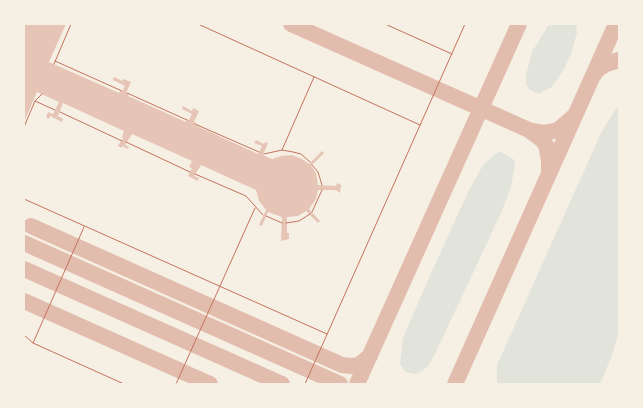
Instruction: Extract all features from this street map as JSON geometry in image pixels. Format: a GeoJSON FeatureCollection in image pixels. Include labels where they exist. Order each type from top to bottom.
{"type":"FeatureCollection","features":[{"type":"Feature","properties":{"kind":"lane"},"geometry":{"type":"LineString","coordinates":[[71,24],[55,63],[122,91]]}},
{"type":"Feature","properties":{"kind":"lane"},"geometry":{"type":"LineString","coordinates":[[198,24],[421,125]]}},
{"type":"Feature","properties":{"kind":"lane"},"geometry":{"type":"LineString","coordinates":[[385,24],[452,54]]}},
{"type":"Feature","properties":{"kind":"lane"},"geometry":{"type":"LineString","coordinates":[[305,384],[465,24]]}},
{"type":"Feature","properties":{"kind":"lane"},"geometry":{"type":"LineString","coordinates":[[282,150],[314,76]]}},
{"type":"Feature","properties":{"kind":"lane"},"geometry":{"type":"LineString","coordinates":[[126,93],[187,120]]}},
{"type":"Feature","properties":{"kind":"lane"},"geometry":{"type":"LineString","coordinates":[[24,127],[35,100],[42,94]]}},
{"type":"Feature","properties":{"kind":"lane"},"geometry":{"type":"LineString","coordinates":[[35,100],[55,110]]}},
{"type":"Feature","properties":{"kind":"lane"},"geometry":{"type":"LineString","coordinates":[[60,112],[122,141]]}},
{"type":"Feature","properties":{"kind":"lane"},"geometry":{"type":"LineString","coordinates":[[195,124],[259,152]]}},
{"type":"Feature","properties":{"kind":"lane"},"geometry":{"type":"LineString","coordinates":[[126,142],[190,172]]}},
{"type":"Feature","properties":{"kind":"lane"},"geometry":{"type":"LineString","coordinates":[[264,154],[282,150],[300,154],[310,162]]}},
{"type":"Feature","properties":{"kind":"lane"},"geometry":{"type":"LineString","coordinates":[[312,165],[318,172],[322,185]]}},
{"type":"Feature","properties":{"kind":"lane"},"geometry":{"type":"LineString","coordinates":[[195,174],[246,196],[251,200],[255,208],[265,216],[282,223]]}},
{"type":"Feature","properties":{"kind":"lane"},"geometry":{"type":"LineString","coordinates":[[312,212],[322,190]]}},
{"type":"Feature","properties":{"kind":"lane"},"geometry":{"type":"LineString","coordinates":[[24,199],[327,335]]}},
{"type":"Feature","properties":{"kind":"lane"},"geometry":{"type":"LineString","coordinates":[[176,384],[255,208]]}},
{"type":"Feature","properties":{"kind":"lane"},"geometry":{"type":"LineString","coordinates":[[286,223],[299,221],[310,214]]}},
{"type":"Feature","properties":{"kind":"lane"},"geometry":{"type":"LineString","coordinates":[[33,343],[84,226]]}},
{"type":"Feature","properties":{"kind":"lane"},"geometry":{"type":"LineString","coordinates":[[24,335],[33,343],[124,384]]}},
{"type":"Feature","properties":{"kind":"shaded area"},"geometry":{"type":"Polygon","coordinates":[[[549,24],[576,24],[577,33],[564,69],[552,87],[539,94],[530,90],[526,84],[526,75],[532,52],[549,24]]]}},
{"type":"Feature","properties":{"kind":"shaded area"},"geometry":{"type":"Polygon","coordinates":[[[619,106],[619,332],[600,384],[497,384],[497,365],[601,133],[619,106]]]}},
{"type":"Feature","properties":{"kind":"shaded area"},"geometry":{"type":"Polygon","coordinates":[[[499,151],[513,159],[515,163],[511,187],[501,213],[429,365],[421,372],[415,374],[405,372],[400,364],[403,338],[468,192],[483,165],[499,151]]]}},
{"type":"Feature","properties":{"kind":"building"},"geometry":{"type":"Polygon","coordinates":[[[24,24],[66,24],[49,62],[119,93],[120,91],[122,92],[125,86],[113,80],[114,77],[122,81],[123,79],[131,82],[126,93],[129,94],[128,96],[186,122],[192,114],[182,109],[183,106],[192,111],[193,108],[199,111],[194,122],[196,123],[195,125],[258,154],[262,146],[254,143],[256,140],[264,144],[265,142],[268,143],[263,155],[272,159],[292,155],[309,164],[322,151],[324,153],[311,166],[316,173],[318,185],[336,186],[337,183],[341,185],[340,193],[336,190],[318,190],[316,199],[309,209],[320,221],[318,223],[306,211],[298,216],[287,217],[289,239],[281,241],[282,217],[268,212],[262,226],[259,225],[266,210],[259,201],[256,190],[201,165],[194,176],[199,178],[198,181],[188,176],[192,168],[189,167],[192,161],[132,134],[125,145],[129,147],[128,149],[122,146],[121,148],[118,146],[123,138],[124,131],[63,103],[58,116],[63,119],[62,122],[50,116],[49,119],[46,117],[48,112],[53,114],[59,102],[37,92],[24,122],[24,24]]]}},
{"type":"Feature","properties":{"kind":"taxiway"},"geometry":{"type":"LineString","coordinates":[[291,24],[529,130],[546,145],[549,172]]}},
{"type":"Feature","properties":{"kind":"taxiway"},"geometry":{"type":"LineString","coordinates":[[357,384],[519,24]]}},
{"type":"Feature","properties":{"kind":"taxiway"},"geometry":{"type":"LineString","coordinates":[[455,384],[616,24]]}},
{"type":"Feature","properties":{"kind":"taxiway"},"geometry":{"type":"LineString","coordinates":[[594,75],[597,70],[606,64],[619,60]]}},
{"type":"Feature","properties":{"kind":"taxiway"},"geometry":{"type":"LineString","coordinates":[[529,130],[544,133],[558,130],[573,117]]}},
{"type":"Feature","properties":{"kind":"taxiway"},"geometry":{"type":"LineString","coordinates":[[31,226],[342,365],[359,365],[370,356]]}},
{"type":"Feature","properties":{"kind":"taxiway"},"geometry":{"type":"LineString","coordinates":[[24,243],[340,384]]}},
{"type":"Feature","properties":{"kind":"taxiway"},"geometry":{"type":"LineString","coordinates":[[24,269],[282,384]]}},
{"type":"Feature","properties":{"kind":"taxiway"},"geometry":{"type":"LineString","coordinates":[[24,301],[210,384]]}}]}
